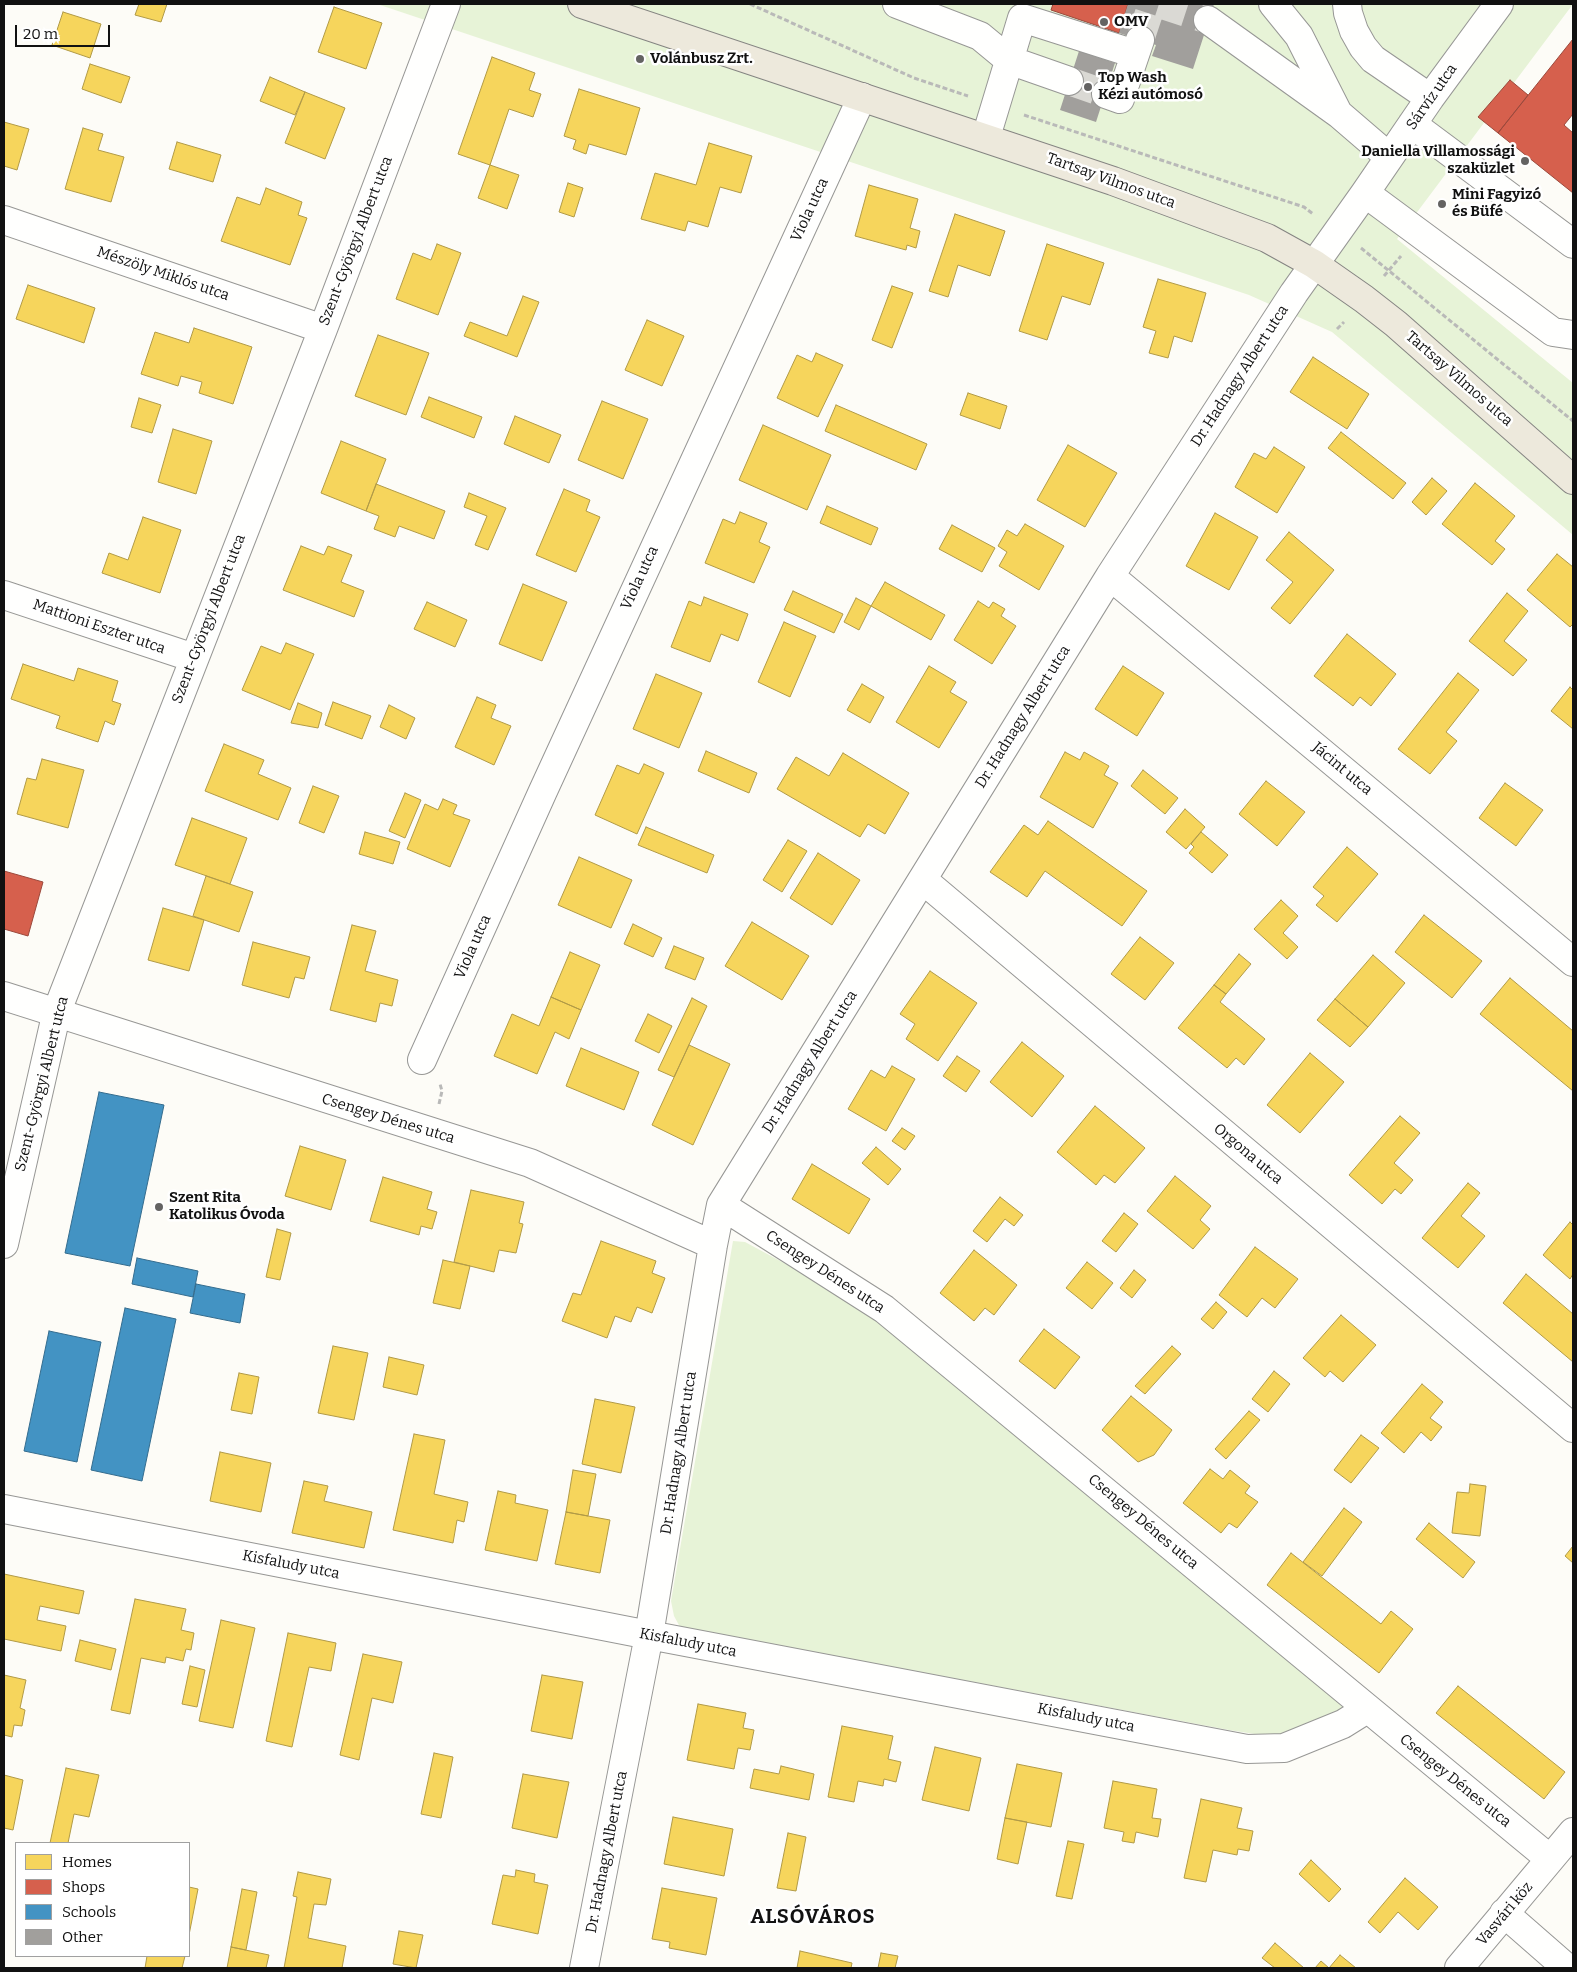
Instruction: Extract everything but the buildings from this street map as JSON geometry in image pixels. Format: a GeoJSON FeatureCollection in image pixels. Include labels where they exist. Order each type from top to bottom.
{"type":"FeatureCollection","features":[{"type":"Feature","properties":{"kind":"main road","name":"Tartsay Vilmos utca"},"geometry":{"type":"LineString","coordinates":[[582,4],[986,137],[1113,181],[1267,238],[1314,264],[1396,324],[1573,480]]}},
{"type":"Feature","properties":{"kind":"street","name":"Szent-Györgyi Albert utca"},"geometry":{"type":"LineString","coordinates":[[4,1244],[57,1011],[323,329],[446,4]]}},
{"type":"Feature","properties":{"kind":"street"},"geometry":{"type":"LineString","coordinates":[[896,4],[980,36],[1009,60],[1069,80]]}},
{"type":"Feature","properties":{"kind":"street"},"geometry":{"type":"LineString","coordinates":[[1273,4],[1299,36],[1339,114]]}},
{"type":"Feature","properties":{"kind":"street"},"geometry":{"type":"LineString","coordinates":[[1347,4],[1354,31],[1363,47],[1374,59],[1430,98]]}},
{"type":"Feature","properties":{"kind":"street","name":"Sárvíz utca"},"geometry":{"type":"LineString","coordinates":[[1314,264],[1430,98],[1499,4]]}},
{"type":"Feature","properties":{"kind":"street"},"geometry":{"type":"LineString","coordinates":[[986,137],[1024,11],[1138,47],[1120,99],[1106,94]]}},
{"type":"Feature","properties":{"kind":"street"},"geometry":{"type":"LineString","coordinates":[[1208,20],[1339,114],[1389,157]]}},
{"type":"Feature","properties":{"kind":"street","name":"Viola utca"},"geometry":{"type":"LineString","coordinates":[[424,1056],[543,791],[862,97]]}},
{"type":"Feature","properties":{"kind":"street"},"geometry":{"type":"LineString","coordinates":[[1412,124],[1573,244]]}},
{"type":"Feature","properties":{"kind":"street"},"geometry":{"type":"LineString","coordinates":[[1365,193],[1566,339]]}},
{"type":"Feature","properties":{"kind":"street","name":"Mészöly Miklós utca"},"geometry":{"type":"LineString","coordinates":[[4,220],[323,329]]}},
{"type":"Feature","properties":{"kind":"street","name":"Dr. Hadnagy Albert utca"},"geometry":{"type":"LineString","coordinates":[[584,1968],[649,1635],[721,1205],[1110,576],[1314,264]]}},
{"type":"Feature","properties":{"kind":"street","name":"Jácint utca"},"geometry":{"type":"LineString","coordinates":[[1110,576],[1573,962]]}},
{"type":"Feature","properties":{"kind":"street","name":"Mattioni Eszter utca"},"geometry":{"type":"LineString","coordinates":[[4,595],[194,658]]}},
{"type":"Feature","properties":{"kind":"street","name":"Orgona utca"},"geometry":{"type":"LineString","coordinates":[[922,880],[1573,1428]]}},
{"type":"Feature","properties":{"kind":"street","name":"Csengey Dénes utca"},"geometry":{"type":"LineString","coordinates":[[4,996],[57,1011],[530,1163],[713,1245]]}},
{"type":"Feature","properties":{"kind":"street","name":"Csengey Dénes utca"},"geometry":{"type":"LineString","coordinates":[[721,1205],[884,1310],[1550,1859]]}},
{"type":"Feature","properties":{"kind":"street","name":"Kisfaludy utca"},"geometry":{"type":"LineString","coordinates":[[4,1509],[1247,1749],[1284,1748],[1343,1724],[1367,1709]]}},
{"type":"Feature","properties":{"kind":"street","name":"Vasvári köz"},"geometry":{"type":"LineString","coordinates":[[1460,1968],[1573,1832]]}},
{"type":"Feature","properties":{"kind":"street"},"geometry":{"type":"LineString","coordinates":[[1504,1913],[1566,1968]]}},
{"type":"Feature","properties":{"kind":"path"},"geometry":{"type":"LineString","coordinates":[[424,1056],[442,1091],[430,1132]]}},
{"type":"Feature","properties":{"kind":"green space"},"geometry":{"type":"Polygon","coordinates":[[[377,4],[1573,4],[1397,239],[1573,383],[1573,535],[1332,332],[1249,295],[377,4]]]}},
{"type":"Feature","properties":{"kind":"green space"},"geometry":{"type":"Polygon","coordinates":[[[733,1241],[745,1242],[823,1284],[903,1339],[1350,1706],[1331,1718],[1274,1737],[680,1627],[674,1616],[671,1601],[733,1241]]]}},
{"type":"Feature","properties":{"kind":"tunnel"},"geometry":{"type":"LineString","coordinates":[[1140,40],[1152,4]]}},
{"type":"Feature","properties":{"kind":"tunnel"},"geometry":{"type":"LineString","coordinates":[[1159,4],[1208,20]]}},
{"type":"Feature","properties":{"kind":"tunnel"},"geometry":{"type":"LineString","coordinates":[[1069,81],[1106,94]]}},
{"type":"Feature","properties":{"kind":"place","name":"OMV"},"geometry":{"type":"Point","coordinates":[1104,22]}},
{"type":"Feature","properties":{"kind":"place","name":"Volánbusz Zrt."},"geometry":{"type":"Point","coordinates":[640,59]}},
{"type":"Feature","properties":{"kind":"place","name":"Top Wash Kézi autómosó"},"geometry":{"type":"Point","coordinates":[1088,87]}},
{"type":"Feature","properties":{"kind":"place","name":"Daniella Villamossági szaküzlet"},"geometry":{"type":"Point","coordinates":[1525,161]}},
{"type":"Feature","properties":{"kind":"place","name":"Mini Fagyizó és Büfé"},"geometry":{"type":"Point","coordinates":[1442,204]}},
{"type":"Feature","properties":{"kind":"place","name":"Szent Rita Katolikus Óvoda"},"geometry":{"type":"Point","coordinates":[159,1207]}},
{"type":"Feature","properties":{"kind":"district","name":"ALSÓVÁROS"},"geometry":{"type":"Point","coordinates":[813,1917]}}]}
